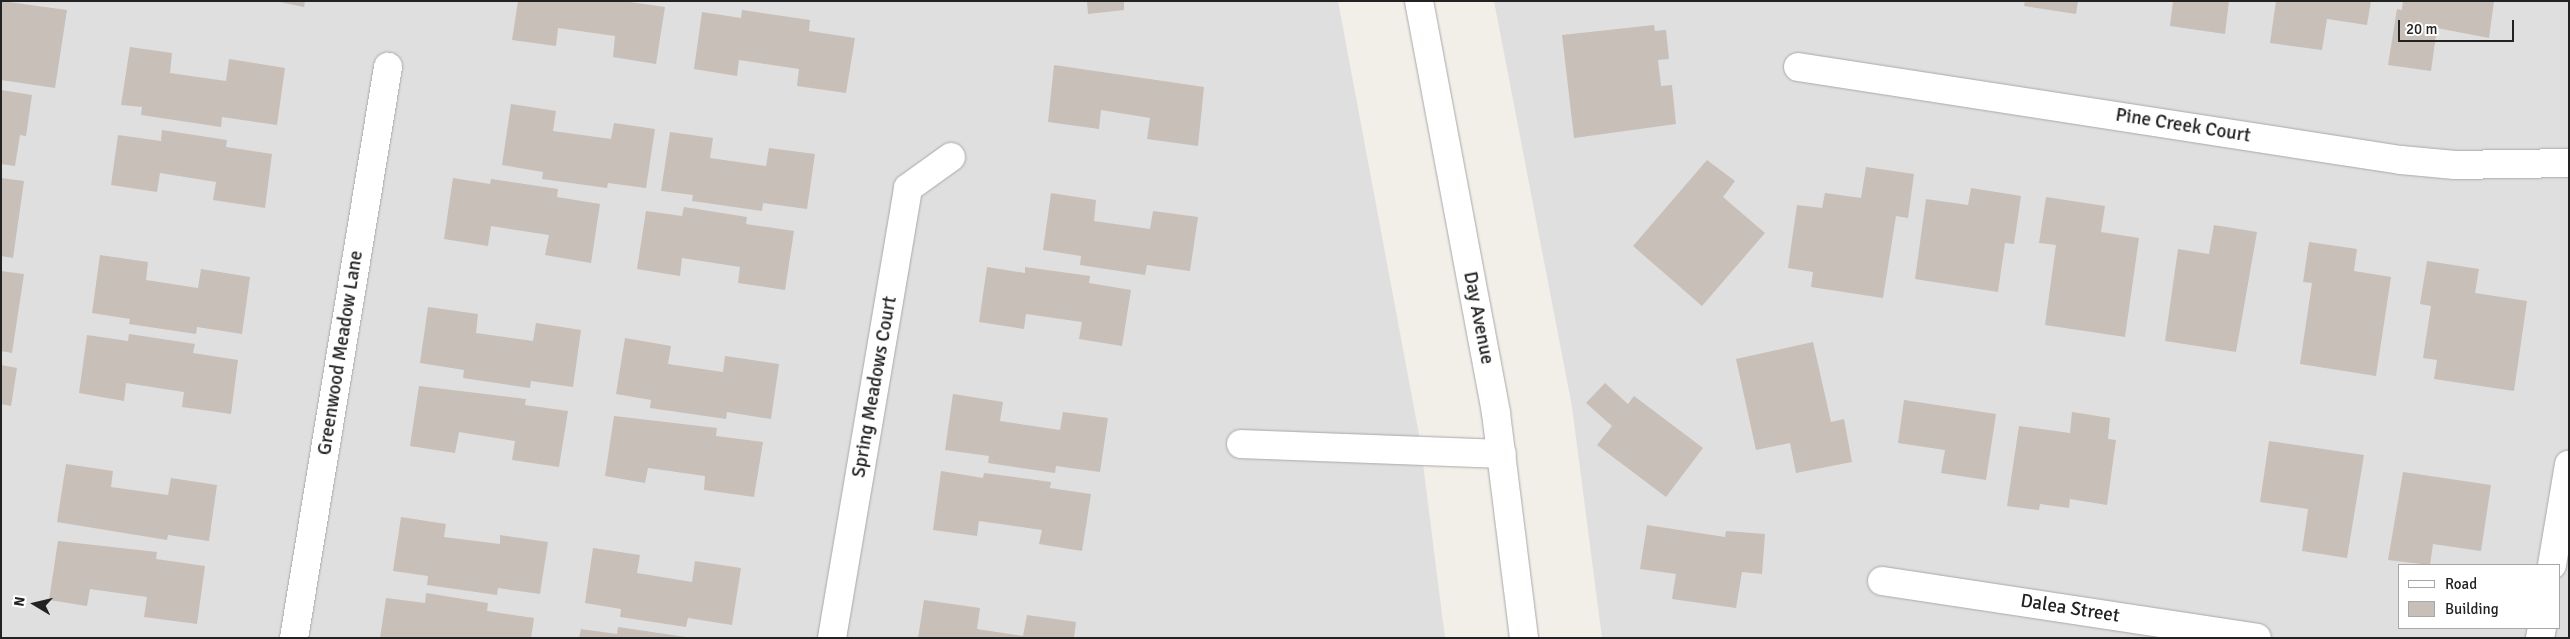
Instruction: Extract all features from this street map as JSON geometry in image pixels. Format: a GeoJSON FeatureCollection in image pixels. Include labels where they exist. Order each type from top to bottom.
{"type":"FeatureCollection","features":[{"type":"Feature","properties":{"kind":"street","name":"Day Avenue"},"geometry":{"type":"LineString","coordinates":[[1419,1],[1502,454],[1524,638]]}},
{"type":"Feature","properties":{"kind":"street","name":"Greenwood Meadow Lane"},"geometry":{"type":"LineString","coordinates":[[294,638],[388,67]]}},
{"type":"Feature","properties":{"kind":"street","name":"Pine Creek Court"},"geometry":{"type":"LineString","coordinates":[[1798,68],[2401,160],[2455,165],[2569,162]]}},
{"type":"Feature","properties":{"kind":"street","name":"Spring Meadows Court"},"geometry":{"type":"LineString","coordinates":[[832,638],[908,188],[951,156]]}},
{"type":"Feature","properties":{"kind":"street"},"geometry":{"type":"LineString","coordinates":[[1241,444],[1502,454]]}},
{"type":"Feature","properties":{"kind":"street"},"geometry":{"type":"LineString","coordinates":[[2552,564],[2569,464]]}},
{"type":"Feature","properties":{"kind":"street","name":"Dalea Street"},"geometry":{"type":"LineString","coordinates":[[1882,580],[2257,638]]}},
{"type":"Feature","properties":{"kind":"shaded area"},"geometry":{"type":"Polygon","coordinates":[[[1,1],[1338,1],[1420,440],[1445,638],[1,638],[1,1]]]}},
{"type":"Feature","properties":{"kind":"shaded area"},"geometry":{"type":"Polygon","coordinates":[[[1494,1],[2569,1],[2569,638],[1602,638],[1572,407],[1494,1]]]}},
{"type":"Feature","properties":{"kind":"building"},"geometry":{"type":"Polygon","coordinates":[[[1,1],[67,10],[55,88],[1,80],[1,1]]]}},
{"type":"Feature","properties":{"kind":"building"},"geometry":{"type":"Polygon","coordinates":[[[275,1],[305,1],[304,7],[275,1]]]}},
{"type":"Feature","properties":{"kind":"building"},"geometry":{"type":"Polygon","coordinates":[[[518,1],[623,1],[665,7],[656,64],[613,57],[615,36],[558,28],[556,46],[512,40],[518,1]]]}},
{"type":"Feature","properties":{"kind":"building"},"geometry":{"type":"Polygon","coordinates":[[[1087,1],[1124,1],[1124,10],[1088,14],[1087,1]]]}},
{"type":"Feature","properties":{"kind":"building"},"geometry":{"type":"Polygon","coordinates":[[[2025,1],[2078,1],[2076,14],[2024,6],[2025,1]]]}},
{"type":"Feature","properties":{"kind":"building"},"geometry":{"type":"Polygon","coordinates":[[[2173,1],[2229,1],[2225,34],[2170,26],[2173,1]]]}},
{"type":"Feature","properties":{"kind":"building"},"geometry":{"type":"Polygon","coordinates":[[[2276,1],[2371,1],[2367,25],[2327,19],[2322,50],[2270,43],[2276,1]]]}},
{"type":"Feature","properties":{"kind":"building"},"geometry":{"type":"Polygon","coordinates":[[[2403,1],[2494,1],[2489,38],[2437,28],[2431,71],[2388,65],[2397,9],[2402,10],[2403,1]]]}},
{"type":"Feature","properties":{"kind":"building"},"geometry":{"type":"Polygon","coordinates":[[[742,10],[810,20],[809,31],[855,38],[846,93],[797,86],[799,69],[739,60],[737,76],[694,69],[702,12],[741,18],[742,10]]]}},
{"type":"Feature","properties":{"kind":"building"},"geometry":{"type":"Polygon","coordinates":[[[1654,25],[1655,31],[1666,30],[1669,59],[1658,60],[1661,86],[1672,85],[1676,124],[1574,138],[1562,35],[1654,25]]]}},
{"type":"Feature","properties":{"kind":"building"},"geometry":{"type":"Polygon","coordinates":[[[130,47],[172,53],[170,73],[226,81],[229,59],[285,68],[277,125],[222,117],[221,127],[141,115],[142,107],[121,105],[130,47]]]}},
{"type":"Feature","properties":{"kind":"building"},"geometry":{"type":"Polygon","coordinates":[[[1054,65],[1204,87],[1198,146],[1147,139],[1150,118],[1101,110],[1099,129],[1048,122],[1054,65]]]}},
{"type":"Feature","properties":{"kind":"building"},"geometry":{"type":"Polygon","coordinates":[[[1,90],[32,95],[26,136],[20,135],[15,166],[1,164],[1,90]]]}},
{"type":"Feature","properties":{"kind":"building"},"geometry":{"type":"Polygon","coordinates":[[[511,104],[556,111],[553,131],[611,139],[614,123],[655,129],[646,188],[608,183],[607,188],[542,179],[543,172],[502,165],[511,104]]]}},
{"type":"Feature","properties":{"kind":"building"},"geometry":{"type":"Polygon","coordinates":[[[162,130],[227,140],[226,147],[272,154],[265,208],[213,200],[216,182],[160,173],[157,192],[111,185],[118,135],[161,141],[162,130]]]}},
{"type":"Feature","properties":{"kind":"building"},"geometry":{"type":"Polygon","coordinates":[[[670,132],[713,138],[710,158],[766,166],[769,148],[815,154],[807,209],[763,203],[762,211],[692,201],[693,195],[661,191],[670,132]]]}},
{"type":"Feature","properties":{"kind":"building"},"geometry":{"type":"Polygon","coordinates":[[[1707,160],[1735,181],[1723,197],[1765,233],[1702,306],[1633,246],[1707,160]]]}},
{"type":"Feature","properties":{"kind":"building"},"geometry":{"type":"Polygon","coordinates":[[[1866,167],[1914,174],[1908,218],[1896,216],[1883,298],[1811,287],[1813,272],[1788,268],[1797,205],[1822,208],[1825,193],[1861,198],[1866,167]]]}},
{"type":"Feature","properties":{"kind":"building"},"geometry":{"type":"Polygon","coordinates":[[[1,178],[24,181],[13,258],[1,256],[1,178]]]}},
{"type":"Feature","properties":{"kind":"building"},"geometry":{"type":"Polygon","coordinates":[[[453,178],[490,184],[491,179],[558,189],[557,197],[600,204],[591,263],[545,255],[549,235],[491,226],[488,246],[444,239],[453,178]]]}},
{"type":"Feature","properties":{"kind":"building"},"geometry":{"type":"Polygon","coordinates":[[[1971,188],[2021,196],[2014,244],[2005,243],[1998,292],[1915,279],[1926,199],[1968,205],[1971,188]]]}},
{"type":"Feature","properties":{"kind":"building"},"geometry":{"type":"Polygon","coordinates":[[[1051,193],[1096,200],[1094,221],[1150,229],[1153,211],[1198,217],[1190,271],[1147,265],[1145,275],[1080,265],[1081,256],[1043,250],[1051,193]]]}},
{"type":"Feature","properties":{"kind":"building"},"geometry":{"type":"Polygon","coordinates":[[[2046,197],[2105,206],[2101,232],[2139,238],[2125,337],[2045,325],[2056,245],[2039,243],[2046,197]]]}},
{"type":"Feature","properties":{"kind":"building"},"geometry":{"type":"Polygon","coordinates":[[[684,207],[747,217],[746,224],[794,231],[785,290],[738,283],[740,267],[682,258],[680,276],[637,269],[646,211],[682,216],[684,207]]]}},
{"type":"Feature","properties":{"kind":"building"},"geometry":{"type":"Polygon","coordinates":[[[2214,225],[2257,232],[2236,352],[2165,341],[2178,249],[2209,254],[2214,225]]]}},
{"type":"Feature","properties":{"kind":"building"},"geometry":{"type":"Polygon","coordinates":[[[2309,242],[2357,249],[2354,271],[2391,277],[2376,376],[2300,364],[2312,283],[2303,282],[2309,242]]]}},
{"type":"Feature","properties":{"kind":"building"},"geometry":{"type":"Polygon","coordinates":[[[100,255],[148,262],[146,280],[198,288],[201,269],[250,277],[242,334],[197,327],[196,334],[129,324],[130,319],[92,313],[100,255]]]}},
{"type":"Feature","properties":{"kind":"building"},"geometry":{"type":"Polygon","coordinates":[[[2427,261],[2479,269],[2475,293],[2527,301],[2514,391],[2434,379],[2437,360],[2423,358],[2431,306],[2420,304],[2427,261]]]}},
{"type":"Feature","properties":{"kind":"building"},"geometry":{"type":"Polygon","coordinates":[[[987,267],[1025,273],[1025,267],[1090,276],[1089,283],[1131,290],[1122,346],[1079,339],[1082,322],[1026,314],[1024,329],[979,322],[987,267]]]}},
{"type":"Feature","properties":{"kind":"building"},"geometry":{"type":"Polygon","coordinates":[[[1,271],[24,274],[12,353],[1,351],[1,271]]]}},
{"type":"Feature","properties":{"kind":"building"},"geometry":{"type":"Polygon","coordinates":[[[428,307],[478,314],[476,333],[533,341],[536,323],[581,330],[573,387],[531,381],[530,388],[463,378],[464,370],[420,363],[428,307]]]}},
{"type":"Feature","properties":{"kind":"building"},"geometry":{"type":"Polygon","coordinates":[[[129,334],[195,344],[193,353],[238,360],[231,414],[182,407],[184,392],[126,383],[124,401],[79,393],[87,335],[128,341],[129,334]]]}},
{"type":"Feature","properties":{"kind":"building"},"geometry":{"type":"Polygon","coordinates":[[[625,338],[671,346],[668,364],[723,372],[725,356],[779,364],[771,419],[727,412],[726,419],[650,408],[651,400],[616,394],[625,338]]]}},
{"type":"Feature","properties":{"kind":"building"},"geometry":{"type":"Polygon","coordinates":[[[1813,342],[1831,422],[1844,419],[1852,462],[1796,473],[1790,443],[1756,450],[1736,359],[1813,342]]]}},
{"type":"Feature","properties":{"kind":"building"},"geometry":{"type":"Polygon","coordinates":[[[1,365],[17,368],[11,406],[1,404],[1,365]]]}},
{"type":"Feature","properties":{"kind":"building"},"geometry":{"type":"Polygon","coordinates":[[[1605,383],[1628,404],[1634,396],[1703,448],[1666,497],[1597,445],[1612,426],[1586,403],[1605,383]]]}},
{"type":"Feature","properties":{"kind":"building"},"geometry":{"type":"Polygon","coordinates":[[[419,386],[526,399],[525,405],[568,411],[559,467],[512,460],[515,441],[459,432],[455,453],[410,446],[419,386]]]}},
{"type":"Feature","properties":{"kind":"building"},"geometry":{"type":"Polygon","coordinates":[[[953,394],[1003,402],[1000,421],[1060,430],[1063,412],[1108,418],[1100,472],[1056,466],[1055,473],[988,463],[989,456],[945,450],[953,394]]]}},
{"type":"Feature","properties":{"kind":"building"},"geometry":{"type":"Polygon","coordinates":[[[1904,400],[1996,414],[1986,480],[1941,473],[1945,450],[1898,443],[1904,400]]]}},
{"type":"Feature","properties":{"kind":"building"},"geometry":{"type":"Polygon","coordinates":[[[2072,412],[2110,418],[2108,439],[2116,440],[2107,505],[2070,499],[2069,508],[2040,504],[2039,510],[2007,506],[2019,426],[2070,433],[2072,412]]]}},
{"type":"Feature","properties":{"kind":"building"},"geometry":{"type":"Polygon","coordinates":[[[614,416],[717,428],[716,436],[763,442],[754,497],[704,490],[705,476],[648,468],[645,483],[605,476],[614,416]]]}},
{"type":"Feature","properties":{"kind":"building"},"geometry":{"type":"Polygon","coordinates":[[[2269,441],[2364,455],[2347,558],[2302,551],[2308,509],[2260,502],[2269,441]]]}},
{"type":"Feature","properties":{"kind":"building"},"geometry":{"type":"Polygon","coordinates":[[[66,464],[113,471],[111,487],[168,495],[171,478],[217,485],[209,541],[168,535],[167,540],[57,522],[66,464]]]}},
{"type":"Feature","properties":{"kind":"building"},"geometry":{"type":"Polygon","coordinates":[[[941,471],[983,478],[984,473],[1051,482],[1050,488],[1091,494],[1082,551],[1039,544],[1042,530],[979,521],[977,536],[933,530],[941,471]]]}},
{"type":"Feature","properties":{"kind":"building"},"geometry":{"type":"Polygon","coordinates":[[[2403,472],[2491,485],[2481,551],[2433,544],[2430,564],[2388,560],[2403,472]]]}},
{"type":"Feature","properties":{"kind":"building"},"geometry":{"type":"Polygon","coordinates":[[[401,517],[446,524],[444,537],[500,544],[500,535],[548,542],[540,594],[498,588],[497,595],[427,585],[428,576],[393,571],[401,517]]]}},
{"type":"Feature","properties":{"kind":"building"},"geometry":{"type":"Polygon","coordinates":[[[1647,525],[1725,537],[1726,531],[1765,534],[1762,574],[1742,572],[1736,608],[1672,599],[1676,574],[1640,569],[1647,525]]]}},
{"type":"Feature","properties":{"kind":"building"},"geometry":{"type":"Polygon","coordinates":[[[58,541],[157,552],[156,559],[205,566],[197,624],[144,617],[147,597],[90,589],[87,606],[49,600],[58,541]]]}},
{"type":"Feature","properties":{"kind":"building"},"geometry":{"type":"Polygon","coordinates":[[[593,548],[640,555],[637,573],[692,582],[695,561],[741,568],[732,625],[688,618],[686,627],[620,617],[621,609],[585,603],[593,548]]]}},
{"type":"Feature","properties":{"kind":"building"},"geometry":{"type":"Polygon","coordinates":[[[426,593],[488,603],[487,611],[534,618],[531,638],[380,638],[386,598],[425,603],[426,593]]]}},
{"type":"Feature","properties":{"kind":"building"},"geometry":{"type":"Polygon","coordinates":[[[924,600],[980,608],[977,629],[1023,636],[1027,615],[1076,622],[1074,638],[918,638],[924,600]]]}},
{"type":"Feature","properties":{"kind":"building"},"geometry":{"type":"Polygon","coordinates":[[[618,627],[686,638],[579,638],[581,629],[617,634],[618,627]]]}}]}
